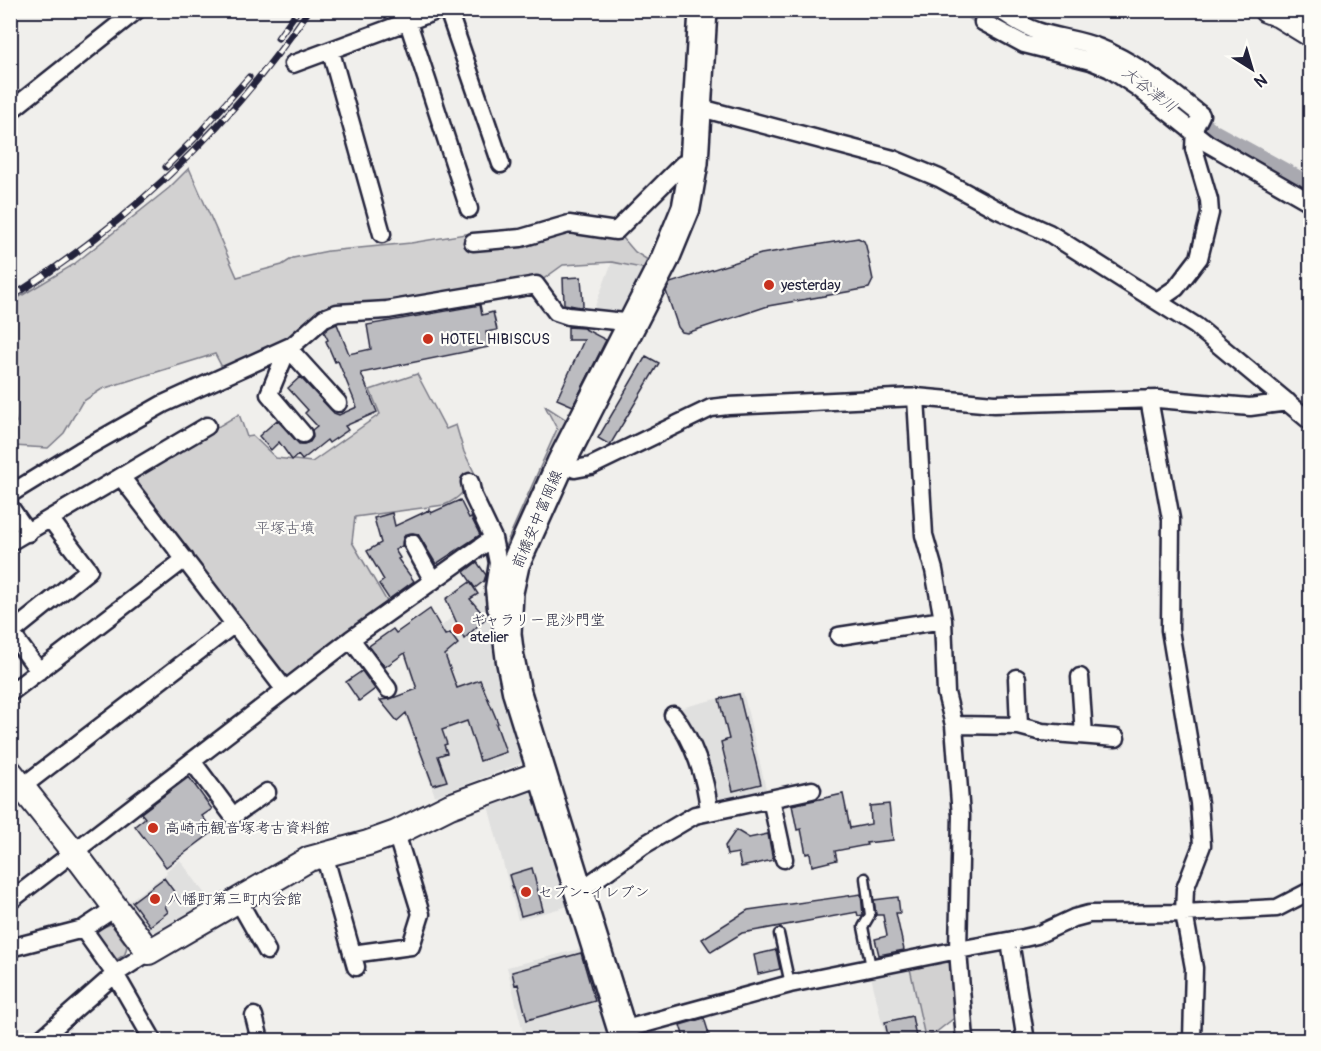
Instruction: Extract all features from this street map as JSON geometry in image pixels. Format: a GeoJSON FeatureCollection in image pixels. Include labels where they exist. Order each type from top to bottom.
{"type":"FeatureCollection","features":[{"type":"Feature","properties":{"kind":"main road","name":"前橋安中富岡線"},"geometry":{"type":"LineString","coordinates":[[623,1035],[517,693],[510,658],[509,592],[515,565],[561,463],[634,323],[686,208],[694,164],[703,10]]}},
{"type":"Feature","properties":{"kind":"street"},"geometry":{"type":"LineString","coordinates":[[10,111],[137,10]]}},
{"type":"Feature","properties":{"kind":"street"},"geometry":{"type":"LineString","coordinates":[[293,64],[331,52],[439,10]]}},
{"type":"Feature","properties":{"kind":"street"},"geometry":{"type":"LineString","coordinates":[[448,10],[501,164]]}},
{"type":"Feature","properties":{"kind":"street"},"geometry":{"type":"LineString","coordinates":[[1000,10],[1040,32],[1098,47],[1123,58],[1148,73],[1201,115],[1197,126],[1195,160],[1209,200],[1210,213],[1199,258],[1176,288],[1157,301]]}},
{"type":"Feature","properties":{"kind":"street"},"geometry":{"type":"LineString","coordinates":[[1266,10],[1311,34]]}},
{"type":"Feature","properties":{"kind":"street"},"geometry":{"type":"LineString","coordinates":[[985,14],[983,22],[1024,44],[1091,61],[1110,69],[1197,126],[1207,143],[1311,202]]}},
{"type":"Feature","properties":{"kind":"street"},"geometry":{"type":"LineString","coordinates":[[408,22],[469,209]]}},
{"type":"Feature","properties":{"kind":"street"},"geometry":{"type":"LineString","coordinates":[[331,52],[382,234]]}},
{"type":"Feature","properties":{"kind":"street"},"geometry":{"type":"LineString","coordinates":[[697,107],[893,159],[939,178],[998,210],[1049,232],[1196,326],[1311,421]]}},
{"type":"Feature","properties":{"kind":"street"},"geometry":{"type":"LineString","coordinates":[[473,242],[521,238],[569,225],[616,231],[683,164],[694,164]]}},
{"type":"Feature","properties":{"kind":"street"},"geometry":{"type":"LineString","coordinates":[[10,494],[163,404],[288,348],[324,318],[337,313],[387,310],[536,285],[556,312],[568,316],[634,323]]}},
{"type":"Feature","properties":{"kind":"street"},"geometry":{"type":"LineString","coordinates":[[288,348],[338,403]]}},
{"type":"Feature","properties":{"kind":"street"},"geometry":{"type":"LineString","coordinates":[[288,348],[269,394],[303,434]]}},
{"type":"Feature","properties":{"kind":"street"},"geometry":{"type":"LineString","coordinates":[[561,463],[581,470],[711,408],[916,397],[994,404],[1149,399],[1250,407],[1288,402]]}},
{"type":"Feature","properties":{"kind":"street"},"geometry":{"type":"LineString","coordinates":[[916,397],[924,535],[934,570],[943,620],[946,693],[954,725],[961,816],[958,950],[965,1041]]}},
{"type":"Feature","properties":{"kind":"street"},"geometry":{"type":"LineString","coordinates":[[1149,399],[1172,519],[1170,630],[1199,803],[1202,845],[1185,889],[1184,913],[1194,968],[1192,1041]]}},
{"type":"Feature","properties":{"kind":"street"},"geometry":{"type":"LineString","coordinates":[[10,543],[207,426]]}},
{"type":"Feature","properties":{"kind":"street"},"geometry":{"type":"LineString","coordinates":[[122,478],[285,690]]}},
{"type":"Feature","properties":{"kind":"street"},"geometry":{"type":"LineString","coordinates":[[470,482],[472,496],[493,538],[498,563],[494,588],[496,608],[508,613]]}},
{"type":"Feature","properties":{"kind":"street"},"geometry":{"type":"LineString","coordinates":[[10,507],[28,533]]}},
{"type":"Feature","properties":{"kind":"street"},"geometry":{"type":"LineString","coordinates":[[39,671],[11,633],[89,570],[51,520]]}},
{"type":"Feature","properties":{"kind":"street"},"geometry":{"type":"LineString","coordinates":[[10,901],[351,639],[493,538]]}},
{"type":"Feature","properties":{"kind":"street"},"geometry":{"type":"LineString","coordinates":[[412,543],[433,581]]}},
{"type":"Feature","properties":{"kind":"street"},"geometry":{"type":"LineString","coordinates":[[10,693],[185,560]]}},
{"type":"Feature","properties":{"kind":"street"},"geometry":{"type":"LineString","coordinates":[[839,636],[943,620]]}},
{"type":"Feature","properties":{"kind":"street"},"geometry":{"type":"LineString","coordinates":[[149,952],[73,851],[14,785],[233,625]]}},
{"type":"Feature","properties":{"kind":"street"},"geometry":{"type":"LineString","coordinates":[[351,639],[388,689]]}},
{"type":"Feature","properties":{"kind":"street"},"geometry":{"type":"LineString","coordinates":[[1080,677],[1084,735]]}},
{"type":"Feature","properties":{"kind":"street"},"geometry":{"type":"LineString","coordinates":[[1017,678],[1019,726]]}},
{"type":"Feature","properties":{"kind":"street"},"geometry":{"type":"LineString","coordinates":[[673,715],[685,729],[707,787],[709,811]]}},
{"type":"Feature","properties":{"kind":"street"},"geometry":{"type":"LineString","coordinates":[[954,725],[1019,726],[1042,732],[1116,738]]}},
{"type":"Feature","properties":{"kind":"street"},"geometry":{"type":"LineString","coordinates":[[192,761],[233,816],[267,792]]}},
{"type":"Feature","properties":{"kind":"street"},"geometry":{"type":"LineString","coordinates":[[40,1041],[116,974],[149,952],[302,863],[368,843],[450,806],[541,773]]}},
{"type":"Feature","properties":{"kind":"street"},"geometry":{"type":"LineString","coordinates":[[578,892],[671,828],[695,815],[812,790]]}},
{"type":"Feature","properties":{"kind":"street"},"geometry":{"type":"LineString","coordinates":[[771,799],[784,859]]}},
{"type":"Feature","properties":{"kind":"street"},"geometry":{"type":"LineString","coordinates":[[324,855],[354,961],[411,946],[421,914],[396,832]]}},
{"type":"Feature","properties":{"kind":"street"},"geometry":{"type":"LineString","coordinates":[[623,1035],[790,984],[1037,935],[1074,918],[1089,914],[1184,913],[1277,908],[1311,891]]}},
{"type":"Feature","properties":{"kind":"street"},"geometry":{"type":"LineString","coordinates":[[238,900],[267,951]]}},
{"type":"Feature","properties":{"kind":"street"},"geometry":{"type":"LineString","coordinates":[[10,948],[83,929],[115,908]]}},
{"type":"Feature","properties":{"kind":"street"},"geometry":{"type":"LineString","coordinates":[[83,929],[116,974],[153,1041]]}},
{"type":"Feature","properties":{"kind":"street"},"geometry":{"type":"LineString","coordinates":[[1010,941],[1025,1035]]}},
{"type":"Feature","properties":{"kind":"street"},"geometry":{"type":"LineString","coordinates":[[254,1016],[260,1041]]}},
{"type":"Feature","properties":{"kind":"lane"},"geometry":{"type":"LineString","coordinates":[[865,878],[870,915],[863,927],[871,967]]}},
{"type":"Feature","properties":{"kind":"lane"},"geometry":{"type":"LineString","coordinates":[[779,934],[790,984]]}},
{"type":"Feature","properties":{"kind":"shaded area"},"geometry":{"type":"Polygon","coordinates":[[[612,262],[646,269],[624,314],[592,314],[612,262]]]}},
{"type":"Feature","properties":{"kind":"shaded area"},"geometry":{"type":"Polygon","coordinates":[[[489,586],[488,615],[527,761],[435,796],[406,718],[422,711],[405,657],[489,586]]]}},
{"type":"Feature","properties":{"kind":"shaded area"},"geometry":{"type":"Polygon","coordinates":[[[743,692],[767,793],[713,803],[711,786],[681,708],[743,692]]]}},
{"type":"Feature","properties":{"kind":"shaded area"},"geometry":{"type":"Polygon","coordinates":[[[530,787],[538,793],[572,905],[518,920],[487,802],[530,787]]]}},
{"type":"Feature","properties":{"kind":"shaded area"},"geometry":{"type":"Polygon","coordinates":[[[180,860],[211,902],[158,933],[148,931],[126,903],[167,873],[166,871],[180,860]]]}},
{"type":"Feature","properties":{"kind":"shaded area"},"geometry":{"type":"Polygon","coordinates":[[[584,948],[613,1040],[525,1040],[507,967],[584,948]]]}},
{"type":"Feature","properties":{"kind":"shaded area"},"geometry":{"type":"Polygon","coordinates":[[[909,964],[925,1037],[914,1040],[886,1040],[870,972],[909,964]]]}},
{"type":"Feature","properties":{"kind":"green space"},"geometry":{"type":"Polygon","coordinates":[[[189,168],[237,277],[282,265],[293,258],[328,251],[411,243],[471,233],[472,245],[571,229],[623,238],[635,252],[651,262],[646,269],[612,262],[563,265],[542,280],[338,309],[290,341],[224,371],[215,354],[102,389],[82,402],[64,433],[48,448],[13,446],[11,448],[10,434],[16,422],[10,411],[11,302],[73,265],[169,188],[189,168]]]}},
{"type":"Feature","properties":{"kind":"green space","name":"平塚古墳"},"geometry":{"type":"Polygon","coordinates":[[[417,374],[446,429],[456,425],[464,452],[475,474],[463,492],[444,505],[355,517],[352,542],[389,605],[296,676],[279,676],[135,485],[138,475],[239,414],[247,437],[253,436],[276,458],[312,462],[380,414],[370,390],[417,374]]]}},
{"type":"Feature","properties":{"kind":"green space"},"geometry":{"type":"Polygon","coordinates":[[[545,406],[570,422],[503,577],[503,551],[557,429],[545,406]]]}},
{"type":"Feature","properties":{"kind":"green space"},"geometry":{"type":"Polygon","coordinates":[[[111,924],[127,946],[125,954],[113,962],[96,930],[111,924]]]}},
{"type":"Feature","properties":{"kind":"green space"},"geometry":{"type":"Polygon","coordinates":[[[955,955],[958,1015],[935,1033],[925,1037],[909,964],[955,955]]]}},
{"type":"Feature","properties":{"kind":"building","name":"yesterday"},"geometry":{"type":"Polygon","coordinates":[[[858,238],[864,241],[866,246],[873,280],[869,288],[768,306],[687,333],[682,332],[678,327],[666,291],[670,283],[761,254],[858,238]]]}},
{"type":"Feature","properties":{"kind":"building"},"geometry":{"type":"Polygon","coordinates":[[[581,277],[583,305],[580,307],[564,304],[563,278],[581,277]]]}},
{"type":"Feature","properties":{"kind":"building"},"geometry":{"type":"Polygon","coordinates":[[[480,305],[482,315],[493,312],[497,330],[486,332],[489,347],[361,373],[377,412],[345,426],[348,430],[329,443],[327,440],[302,460],[298,455],[292,460],[279,442],[271,450],[259,436],[277,420],[299,444],[310,442],[313,437],[312,430],[317,426],[305,413],[308,410],[288,388],[300,377],[334,413],[339,415],[357,407],[338,361],[335,362],[326,341],[328,340],[324,332],[330,327],[337,324],[349,354],[371,349],[367,325],[480,305]]]}},
{"type":"Feature","properties":{"kind":"building"},"geometry":{"type":"Polygon","coordinates":[[[568,327],[583,328],[606,340],[573,406],[557,399],[584,340],[568,340],[568,327]]]}},
{"type":"Feature","properties":{"kind":"building"},"geometry":{"type":"Polygon","coordinates":[[[646,356],[659,363],[610,445],[598,438],[646,356]]]}},
{"type":"Feature","properties":{"kind":"building"},"geometry":{"type":"Polygon","coordinates":[[[460,500],[480,535],[436,564],[418,534],[406,534],[402,546],[395,550],[400,558],[398,559],[414,581],[389,599],[379,584],[384,580],[367,551],[381,543],[374,518],[392,513],[395,526],[429,510],[431,513],[460,500]]]}},
{"type":"Feature","properties":{"kind":"building"},"geometry":{"type":"Polygon","coordinates":[[[477,562],[486,575],[484,581],[475,588],[464,572],[477,562]]]}},
{"type":"Feature","properties":{"kind":"building"},"geometry":{"type":"Polygon","coordinates":[[[470,582],[478,594],[470,599],[486,618],[464,639],[446,599],[470,582]]]}},
{"type":"Feature","properties":{"kind":"building"},"geometry":{"type":"Polygon","coordinates":[[[430,609],[445,635],[450,633],[458,644],[445,655],[457,688],[480,680],[498,723],[496,724],[506,752],[480,761],[467,721],[442,730],[447,744],[444,745],[447,753],[438,756],[447,781],[433,785],[406,713],[397,721],[380,700],[390,699],[417,689],[405,653],[385,667],[369,646],[393,629],[396,633],[430,609]]]}},
{"type":"Feature","properties":{"kind":"building"},"geometry":{"type":"Polygon","coordinates":[[[362,671],[375,689],[359,701],[346,682],[362,671]]]}},
{"type":"Feature","properties":{"kind":"building"},"geometry":{"type":"Polygon","coordinates":[[[739,694],[761,784],[733,791],[721,742],[729,739],[719,699],[739,694]]]}},
{"type":"Feature","properties":{"kind":"building"},"geometry":{"type":"Polygon","coordinates":[[[189,777],[212,809],[202,816],[214,831],[166,867],[135,826],[145,818],[141,813],[189,777]]]}},
{"type":"Feature","properties":{"kind":"building"},"geometry":{"type":"Polygon","coordinates":[[[843,794],[850,828],[871,824],[870,806],[889,804],[893,840],[866,843],[867,845],[835,851],[837,860],[812,866],[810,853],[806,854],[801,829],[797,830],[792,805],[843,794]]]}},
{"type":"Feature","properties":{"kind":"building"},"geometry":{"type":"Polygon","coordinates":[[[736,830],[749,838],[768,834],[773,860],[741,867],[738,853],[727,855],[725,846],[736,830]]]}},
{"type":"Feature","properties":{"kind":"building","name":"セブン-イレブン"},"geometry":{"type":"Polygon","coordinates":[[[532,868],[543,910],[521,916],[509,875],[532,868]]]}},
{"type":"Feature","properties":{"kind":"building","name":"八幡町第三町内会館"},"geometry":{"type":"Polygon","coordinates":[[[164,878],[178,897],[165,906],[168,912],[150,926],[132,902],[164,878]]]}},
{"type":"Feature","properties":{"kind":"building"},"geometry":{"type":"Polygon","coordinates":[[[861,894],[863,915],[858,916],[857,912],[742,933],[711,952],[702,939],[748,910],[861,894]]]}},
{"type":"Feature","properties":{"kind":"building"},"geometry":{"type":"Polygon","coordinates":[[[898,897],[900,913],[896,913],[904,950],[879,955],[875,939],[887,936],[883,915],[876,915],[874,900],[898,897]]]}},
{"type":"Feature","properties":{"kind":"building"},"geometry":{"type":"Polygon","coordinates":[[[776,950],[780,969],[758,974],[754,955],[776,950]]]}},
{"type":"Feature","properties":{"kind":"building"},"geometry":{"type":"Polygon","coordinates":[[[581,953],[595,1001],[527,1020],[518,984],[515,985],[512,972],[581,953]]]}},
{"type":"Feature","properties":{"kind":"building"},"geometry":{"type":"Polygon","coordinates":[[[912,1016],[916,1037],[902,1041],[889,1041],[885,1022],[912,1016]]]}},
{"type":"Feature","properties":{"kind":"building"},"geometry":{"type":"Polygon","coordinates":[[[704,1018],[709,1034],[685,1041],[680,1025],[704,1018]]]}},
{"type":"Feature","properties":{"kind":"waterway","name":"大谷津川"},"geometry":{"type":"LineString","coordinates":[[979,10],[1033,35]]}},
{"type":"Feature","properties":{"kind":"waterway","name":"大谷津川"},"geometry":{"type":"LineString","coordinates":[[1112,59],[1129,70],[1210,136],[1310,191]]}},
{"type":"Feature","properties":{"kind":"railway"},"geometry":{"type":"LineString","coordinates":[[278,38],[298,10]]}},
{"type":"Feature","properties":{"kind":"railway"},"geometry":{"type":"LineString","coordinates":[[10,298],[54,269],[96,237],[175,169],[246,94],[309,10]]}},
{"type":"Feature","properties":{"kind":"railway"},"geometry":{"type":"LineString","coordinates":[[166,167],[249,77]]}},
{"type":"Feature","properties":{"kind":"place","name":"yesterday"},"geometry":{"type":"Point","coordinates":[769,285]}},
{"type":"Feature","properties":{"kind":"place","name":"HOTEL HIBISCUS"},"geometry":{"type":"Point","coordinates":[428,339]}},
{"type":"Feature","properties":{"kind":"place","name":"ギャラリー毘沙門堂 atelier"},"geometry":{"type":"Point","coordinates":[458,629]}},
{"type":"Feature","properties":{"kind":"place","name":"高崎市観音塚考古資料館"},"geometry":{"type":"Point","coordinates":[153,828]}},
{"type":"Feature","properties":{"kind":"place","name":"セブン-イレブン"},"geometry":{"type":"Point","coordinates":[526,892]}},
{"type":"Feature","properties":{"kind":"place","name":"八幡町第三町内会館"},"geometry":{"type":"Point","coordinates":[155,899]}}]}
